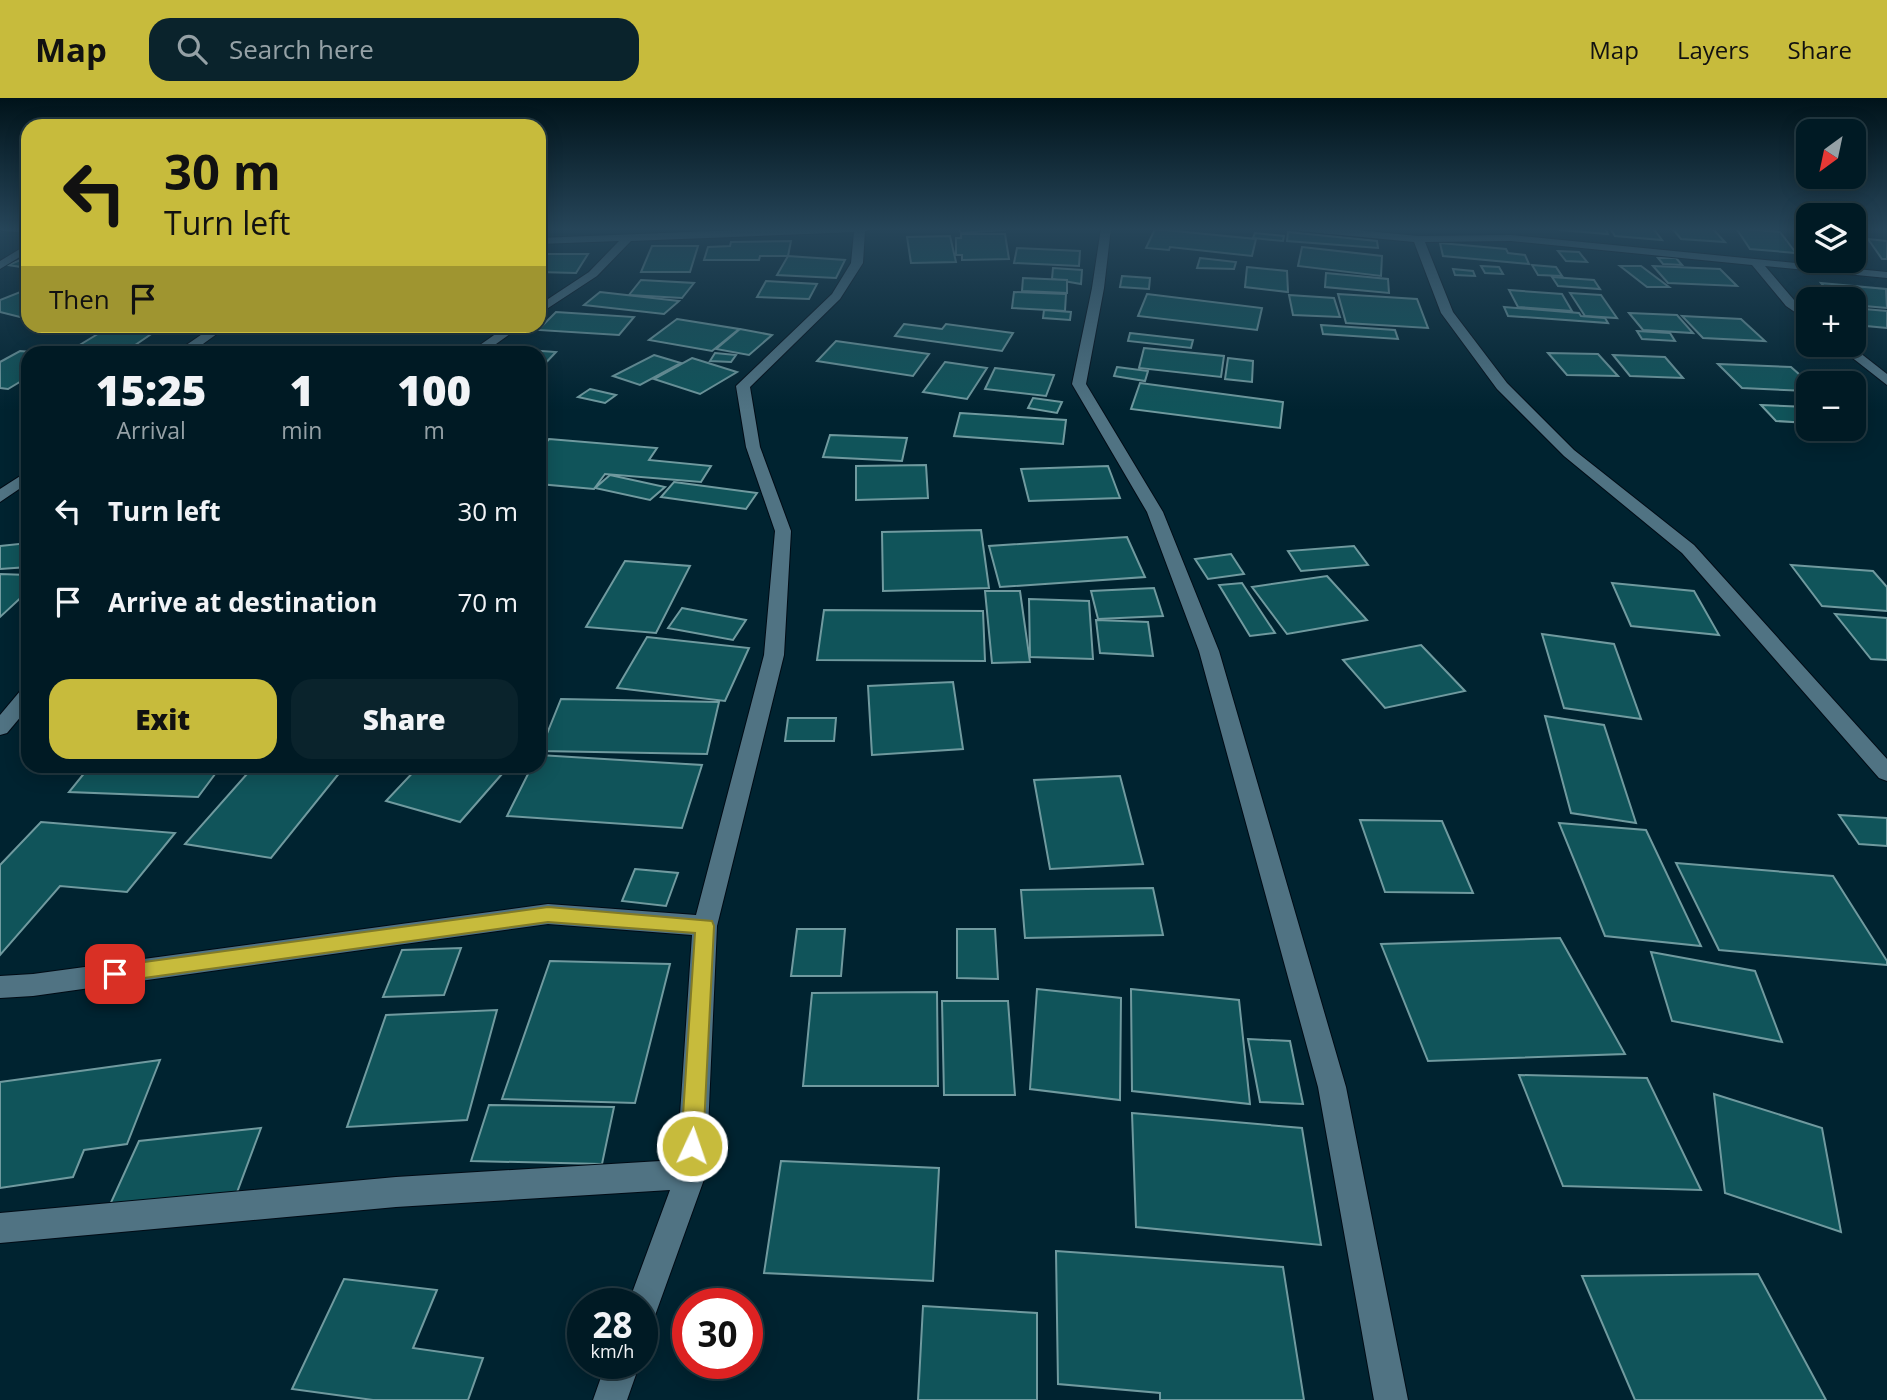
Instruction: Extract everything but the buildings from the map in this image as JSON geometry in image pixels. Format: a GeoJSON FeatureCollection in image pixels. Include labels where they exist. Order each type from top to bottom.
{"type":"FeatureCollection","features":[{"type":"Feature","properties":{"kind":"street"},"geometry":{"type":"LineString","coordinates":[[546,305],[571,289]]}},
{"type":"Feature","properties":{"kind":"street"},"geometry":{"type":"LineString","coordinates":[[650,1288],[691,1174],[705,926],[774,655],[783,531],[752,447],[743,386],[841,289]]}},
{"type":"Feature","properties":{"kind":"street"},"geometry":{"type":"LineString","coordinates":[[1098,289],[1079,384],[1155,512],[1209,651],[1332,1087],[1391,1400]]}},
{"type":"Feature","properties":{"kind":"street"},"geometry":{"type":"LineString","coordinates":[[1438,289],[1447,313],[1502,386],[1569,453],[1688,549],[1887,773]]}},
{"type":"Feature","properties":{"kind":"street"},"geometry":{"type":"LineString","coordinates":[[1778,289],[1796,308]]}},
{"type":"Feature","properties":{"kind":"street"},"geometry":{"type":"LineString","coordinates":[[191,346],[211,333]]}},
{"type":"Feature","properties":{"kind":"street"},"geometry":{"type":"LineString","coordinates":[[485,346],[505,333]]}},
{"type":"Feature","properties":{"kind":"street"},"geometry":{"type":"LineString","coordinates":[[1857,357],[1887,381]]}},
{"type":"Feature","properties":{"kind":"street"},"geometry":{"type":"LineString","coordinates":[[0,497],[21,481]]}},
{"type":"Feature","properties":{"kind":"street"},"geometry":{"type":"LineString","coordinates":[[0,728],[21,703]]}},
{"type":"Feature","properties":{"kind":"street"},"geometry":{"type":"LineString","coordinates":[[0,986],[47,983],[548,914],[705,926]]}},
{"type":"Feature","properties":{"kind":"street"},"geometry":{"type":"LineString","coordinates":[[0,1228],[396,1192],[691,1174]]}},
{"type":"Feature","properties":{"kind":"street"},"geometry":{"type":"LineString","coordinates":[[610,1400],[617,1379]]}},
{"type":"Feature","properties":{"kind":"route"},"geometry":{"type":"LineString","coordinates":[[115,974],[548,914],[705,926],[692,1146]]}}]}
